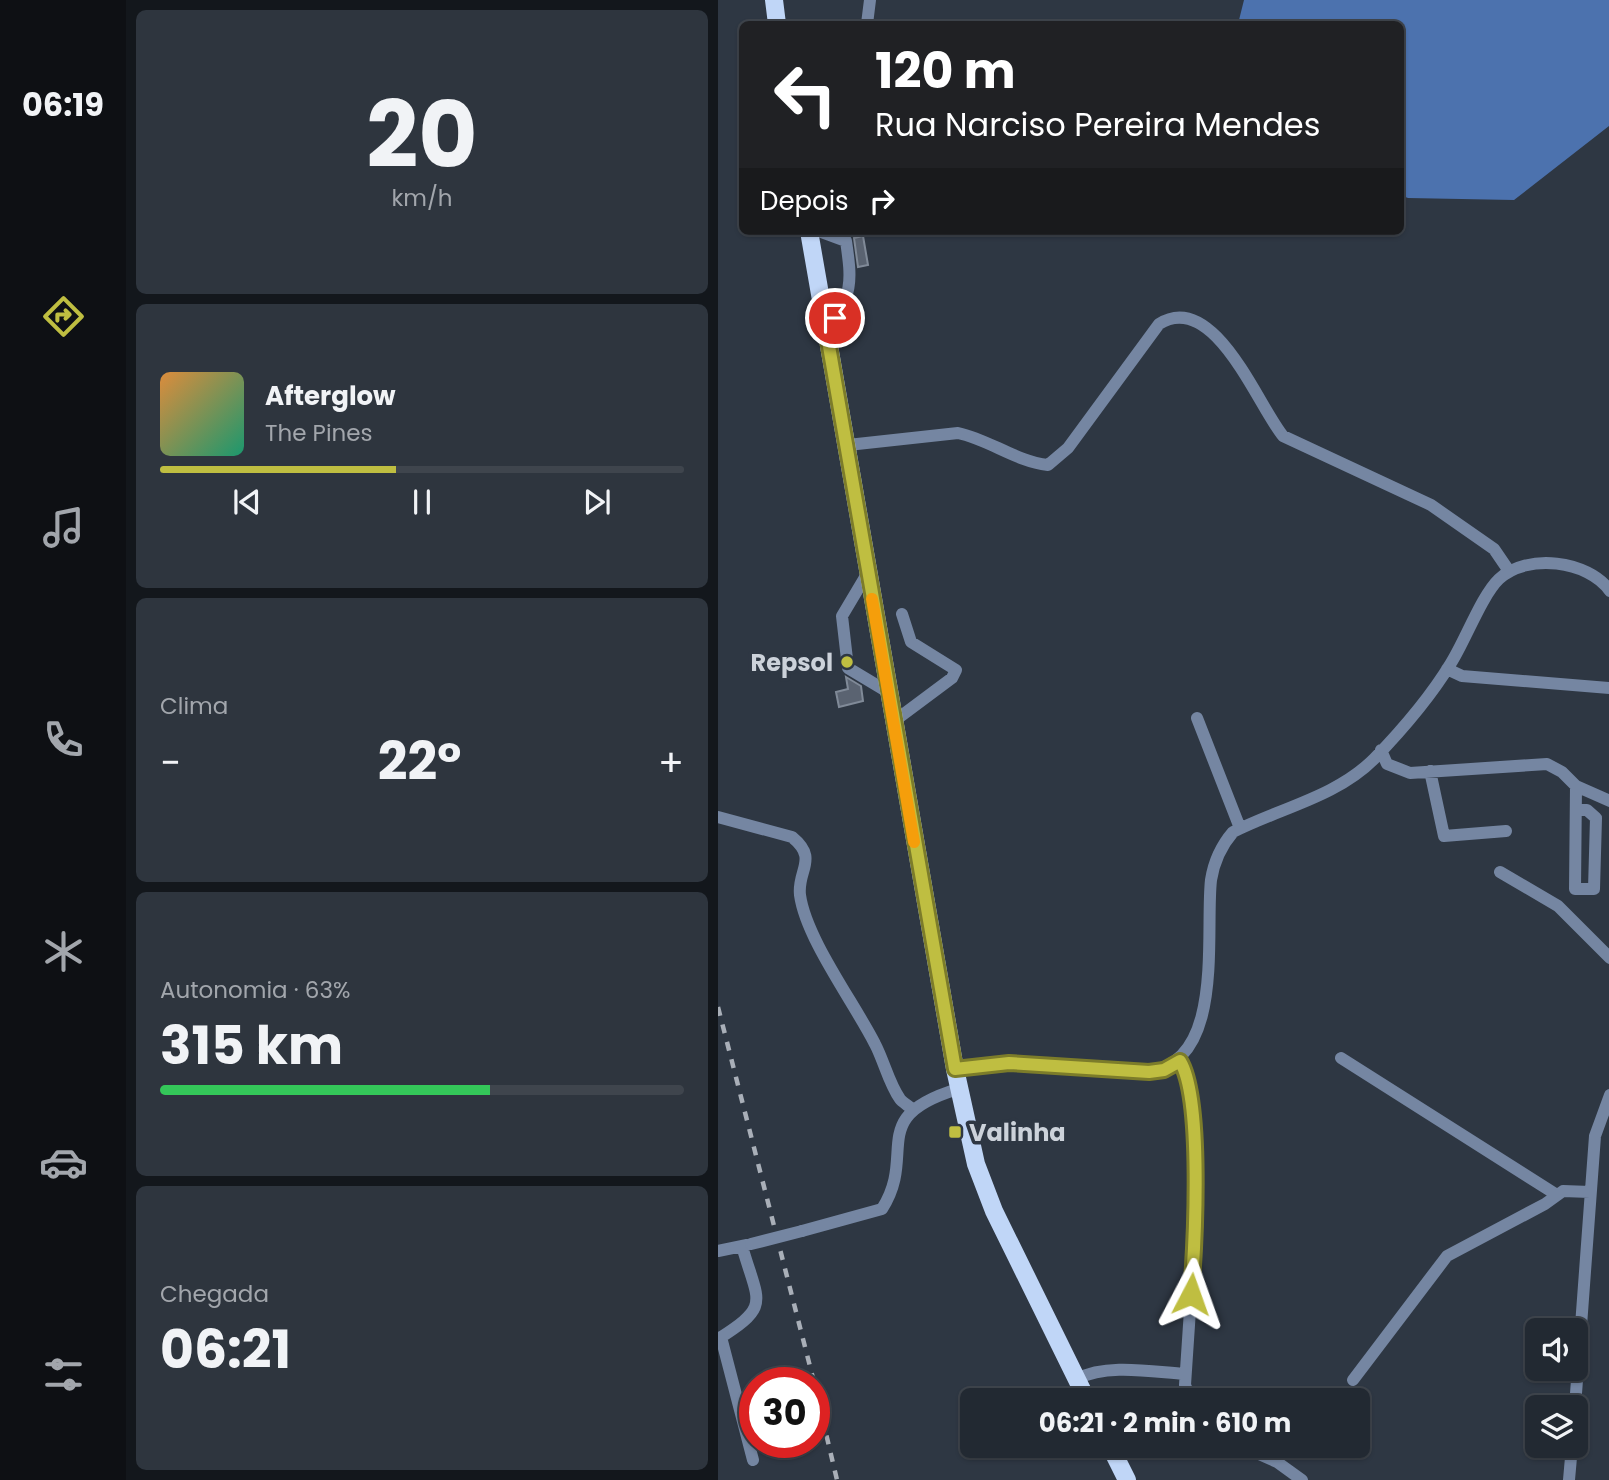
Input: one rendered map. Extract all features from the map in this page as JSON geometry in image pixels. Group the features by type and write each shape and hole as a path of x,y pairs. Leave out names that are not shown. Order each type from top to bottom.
{"main road":[{"path":"774,0 778,21"},
{"path":"810,235 958,1088 976,1164 994,1211 1081,1388"},
{"path":"1116,1458 1127,1480"}],"street":[{"path":"867,21 870,0"},
{"path":"826,329 845,306 852,279 846,241 830,235"},
{"path":"848,445 958,433 974,436 1016,458 1048,465 1068,448 1159,324 1171,316 1184,318 1203,326 1228,349 1283,436 1440,510 1494,549 1509,571"},
{"path":"955,1069 1009,1063 1149,1072 1164,1070 1180,1061 1198,1030 1205,994 1211,880 1222,845 1240,828 1336,788 1354,776 1381,750 1447,669 1492,588 1509,571 1528,566 1573,566 1592,574 1609,591"},
{"path":"867,574 842,617 848,668 888,692"},
{"path":"893,722 952,678 956,670 910,642 902,614"},
{"path":"1447,669 1462,676 1609,688"},
{"path":"1198,718 1240,828"},
{"path":"1381,750 1388,764 1398,771 1547,764 1562,772 1576,786 1609,801"},
{"path":"1430,771 1444,836 1506,831"},
{"path":"1576,786 1575,889 1594,889 1596,818 1587,810 1577,810"},
{"path":"718,817 792,837 802,845 806,854 800,886 803,908 828,963 864,1022 900,1099 912,1109"},
{"path":"1500,872 1540,892 1558,906 1609,958"},
{"path":"1341,1058 1557,1195"},
{"path":"1180,1061 1190,1082 1194,1164 1194,1250 1185,1374 1188,1388"},
{"path":"718,1251 882,1209 889,1198 902,1124 912,1109 929,1097 958,1088"},
{"path":"1576,1395 1595,1136 1609,1095"},
{"path":"1353,1380 1447,1256 1563,1191 1590,1192"},
{"path":"746,1245 756,1309 750,1318 720,1338 753,1460"},
{"path":"1077,1379 1085,1375 1109,1372 1185,1374"},
{"path":"1268,1458 1302,1480"},
{"path":"1569,1480 1571,1458"}],"shaded area":[{"path":"1244,0 1609,0 1609,126 1514,200 1408,198 1404,196 1404,21 1239,21"}],"building":[{"path":"863,236 868,265 858,267 854,238"},
{"path":"846,677 861,686 863,701 839,707 836,692 848,689"}],"railway":[{"path":"718,1007 810,1367"},
{"path":"830,1450 837,1480"}],"slow traffic":[{"path":"872,599 914,842"}],"place":[{"name":"Repsol","path":"847,662"},
{"name":"Valinha","path":"955,1132"}],"route":[{"path":"835,318 826,329 955,1069 1009,1063 1149,1072 1164,1070 1180,1061 1190,1082 1193,1108 1194,1250 1191,1294"}]}
